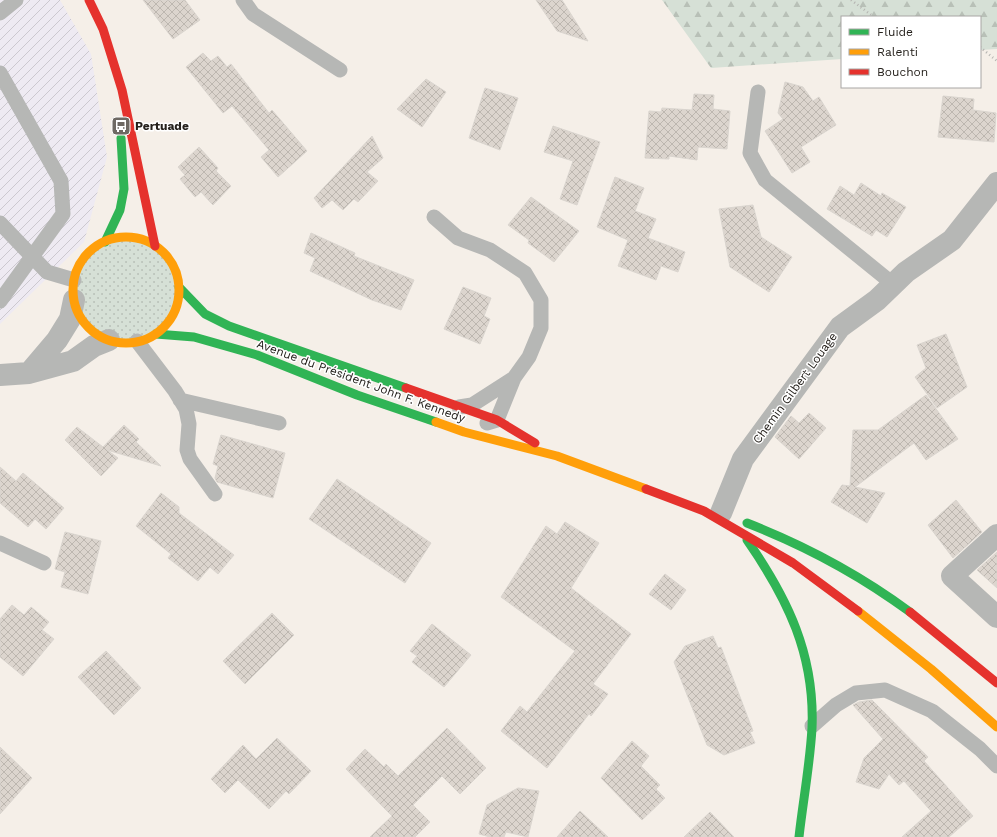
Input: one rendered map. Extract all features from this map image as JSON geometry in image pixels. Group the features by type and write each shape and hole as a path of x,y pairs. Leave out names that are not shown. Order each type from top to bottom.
{"main road":[{"path":"89,0 110,46 135,144 145,209 155,246"},
{"path":"105,242 120,210 124,189 118,76"},
{"path":"131,237 144,240 155,246 165,254 172,264 179,287 178,300 174,313 166,325 156,334 137,342 121,343 97,334 87,325 79,313 74,290 78,268 85,257 94,248 105,242 118,238 131,237"},
{"name":"Avenue du Président John F. Kennedy","path":"179,287 205,314 229,326 497,420 557,456"},
{"name":"Avenue du Président John F. Kennedy","path":"156,334 194,337 257,355 357,395 464,432 557,456 788,539 839,565 912,613 950,641 997,682"},
{"name":"Avenue du Président John F. Kennedy","path":"712,512 793,563 849,604 931,669 997,727"},
{"path":"741,531 773,576 790,607 801,637 810,672 812,726 799,837"}],"street":[{"name":"Chemin Gilbert Louage","path":"712,512 743,459 840,327 877,300 906,272 952,240 997,183"},
{"path":"29,373 57,340 70,319 74,290"},
{"path":"0,375 29,373 73,361 94,346 110,340"},
{"path":"997,535 952,576 997,617"}],"lane":[{"path":"0,13 16,0"},
{"path":"243,0 253,14 340,70"},
{"path":"0,73 61,181 63,214 0,301"},
{"path":"758,92 750,153 765,180 893,284"},
{"path":"434,217 458,238 490,250 525,273 541,300 541,328 528,357 514,378 497,420 464,432"},
{"path":"0,223 47,272 74,290"},
{"path":"137,342 186,409 189,424 186,450 190,459 215,494"},
{"path":"459,407 472,405 514,378"},
{"path":"180,400 279,423"},
{"path":"0,544 44,563"},
{"path":"812,726 836,705 856,693 885,690 932,710 980,749 997,766"}],"path":[{"path":"851,0 873,16"},
{"path":"981,48 997,60"}],"shaded area":[{"path":"0,0 60,0 91,54 107,157 84,242 0,324"}],"green space":[{"path":"662,0 997,0 997,49 981,50 981,16 841,16 841,59 711,68"},
{"path":"126,237 146,241 163,253 175,270 179,290 175,310 163,327 146,339 126,343 106,339 89,327 77,310 73,290 77,270 89,253 106,241"}],"building":[{"path":"143,0 185,0 200,20 173,39"},
{"path":"536,0 562,0 588,41 557,31"},
{"path":"203,53 211,61 218,56 227,67 231,64 269,113 272,110 307,151 278,177 261,157 269,150 232,106 223,113 186,67"},
{"path":"426,79 446,92 422,127 397,109"},
{"path":"785,82 803,87 813,101 819,97 836,125 801,147 810,162 792,173 765,131 783,119 778,113"},
{"path":"485,88 518,98 500,150 469,138"},
{"path":"694,94 714,95 713,109 730,111 727,149 698,147 697,160 669,156 669,159 645,158 649,111 661,112 662,108 692,110"},
{"path":"943,96 974,99 973,110 996,113 994,142 938,137"},
{"path":"553,126 600,142 577,205 560,199 573,161 544,152"},
{"path":"372,136 383,158 367,172 378,181 358,202 354,199 343,210 332,200 322,208 314,198"},
{"path":"199,147 218,168 216,171 231,186 213,205 201,192 195,197 180,179 185,175 178,167"},
{"path":"615,177 644,188 635,211 656,219 648,238 685,252 678,272 661,266 656,280 618,266 628,240 597,227"},
{"path":"861,183 881,196 882,193 906,207 887,237 876,230 872,236 827,209 840,186 854,195"},
{"path":"531,197 579,231 554,262 528,243 529,240 508,225"},
{"path":"753,205 761,237 792,257 769,292 730,267 719,209"},
{"path":"311,233 355,253 354,256 414,280 401,310 372,300 310,271 315,258 304,253"},
{"path":"463,287 491,298 484,316 490,319 480,344 444,329"},
{"path":"946,334 967,387 937,408 915,377 926,368 917,345"},
{"path":"926,395 958,439 926,460 914,443 855,487 885,493 867,523 831,502 842,485 850,486 853,430 878,430"},
{"path":"809,413 826,428 799,459 775,437 791,416 799,423"},
{"path":"124,425 139,439 136,442 161,466 107,450 118,458 101,476 65,440 77,427 103,447"},
{"path":"221,435 285,453 273,498 217,482 215,478 218,466 213,464"},
{"path":"0,467 16,481 23,473 64,508 46,529 35,519 28,527 0,503"},
{"path":"337,479 431,543 405,583 309,519"},
{"path":"161,493 179,507 179,513 234,555 218,574 210,567 198,581 168,558 171,554 136,526"},
{"path":"956,500 982,532 953,558 928,525"},
{"path":"565,522 599,543 571,588 631,634 593,684 608,694 591,716 589,714 547,768 501,731 520,706 527,712 575,651 501,597 546,526 557,534"},
{"path":"65,532 101,541 88,594 61,587 65,572 55,569"},
{"path":"997,552 997,588 977,570"},
{"path":"665,574 686,590 671,610 649,594"},
{"path":"12,605 24,615 31,607 49,622 42,630 54,639 23,676 0,657 0,619"},
{"path":"272,613 294,635 245,684 223,661"},
{"path":"432,624 471,655 444,687 412,662 417,656 410,651"},
{"path":"713,636 718,648 721,647 753,731 750,732 755,743 724,755 707,745 674,662 685,646"},
{"path":"106,651 141,688 114,715 78,677"},
{"path":"872,700 928,757 924,761 973,816 949,837 902,837 931,811 904,781 899,785 889,774 879,789 856,782 864,758 883,739 853,705 859,702"},
{"path":"447,728 486,768 460,794 442,776 413,805 430,822 415,837 370,837 392,816 346,769 365,749 384,767 386,764 398,776"},
{"path":"277,738 311,771 289,794 286,791 269,809 238,780 225,793 211,779 243,745 256,759"},
{"path":"632,741 649,756 641,766 660,785 656,789 665,798 642,820 601,778"},
{"path":"0,747 32,778 0,814"},
{"path":"518,788 539,791 528,837 506,832 504,837 490,837 479,834 487,805"},
{"path":"580,811 608,837 557,837"},
{"path":"710,812 734,837 684,837"}],"traffic: fast":[{"path":"105,242 120,210 124,189 121,138"},
{"path":"179,287 205,314 229,326 406,388"},
{"path":"156,334 194,337 257,355 357,395 436,422"},
{"path":"747,523 790,541 832,562 891,598 910,612"},
{"path":"747,540 762,562 786,606 804,652 809,676 812,701 812,728 799,837"}],"traffic: slow":[{"path":"126,237 146,241 163,253 175,270 179,290 175,310 163,327 146,339 126,343 106,339 89,327 77,310 73,290 77,270 89,253 106,241 126,237"},
{"path":"436,422 464,432 557,456 646,489"},
{"path":"858,611 931,669 997,727"}],"traffic: jam":[{"path":"89,0 103,29 122,90 155,246"},
{"path":"406,388 497,420 535,443"},
{"path":"646,489 704,511 793,563 858,611"},
{"path":"910,612 997,683"}],"place":[{"name":"Pertuade","path":"121,126"}]}
